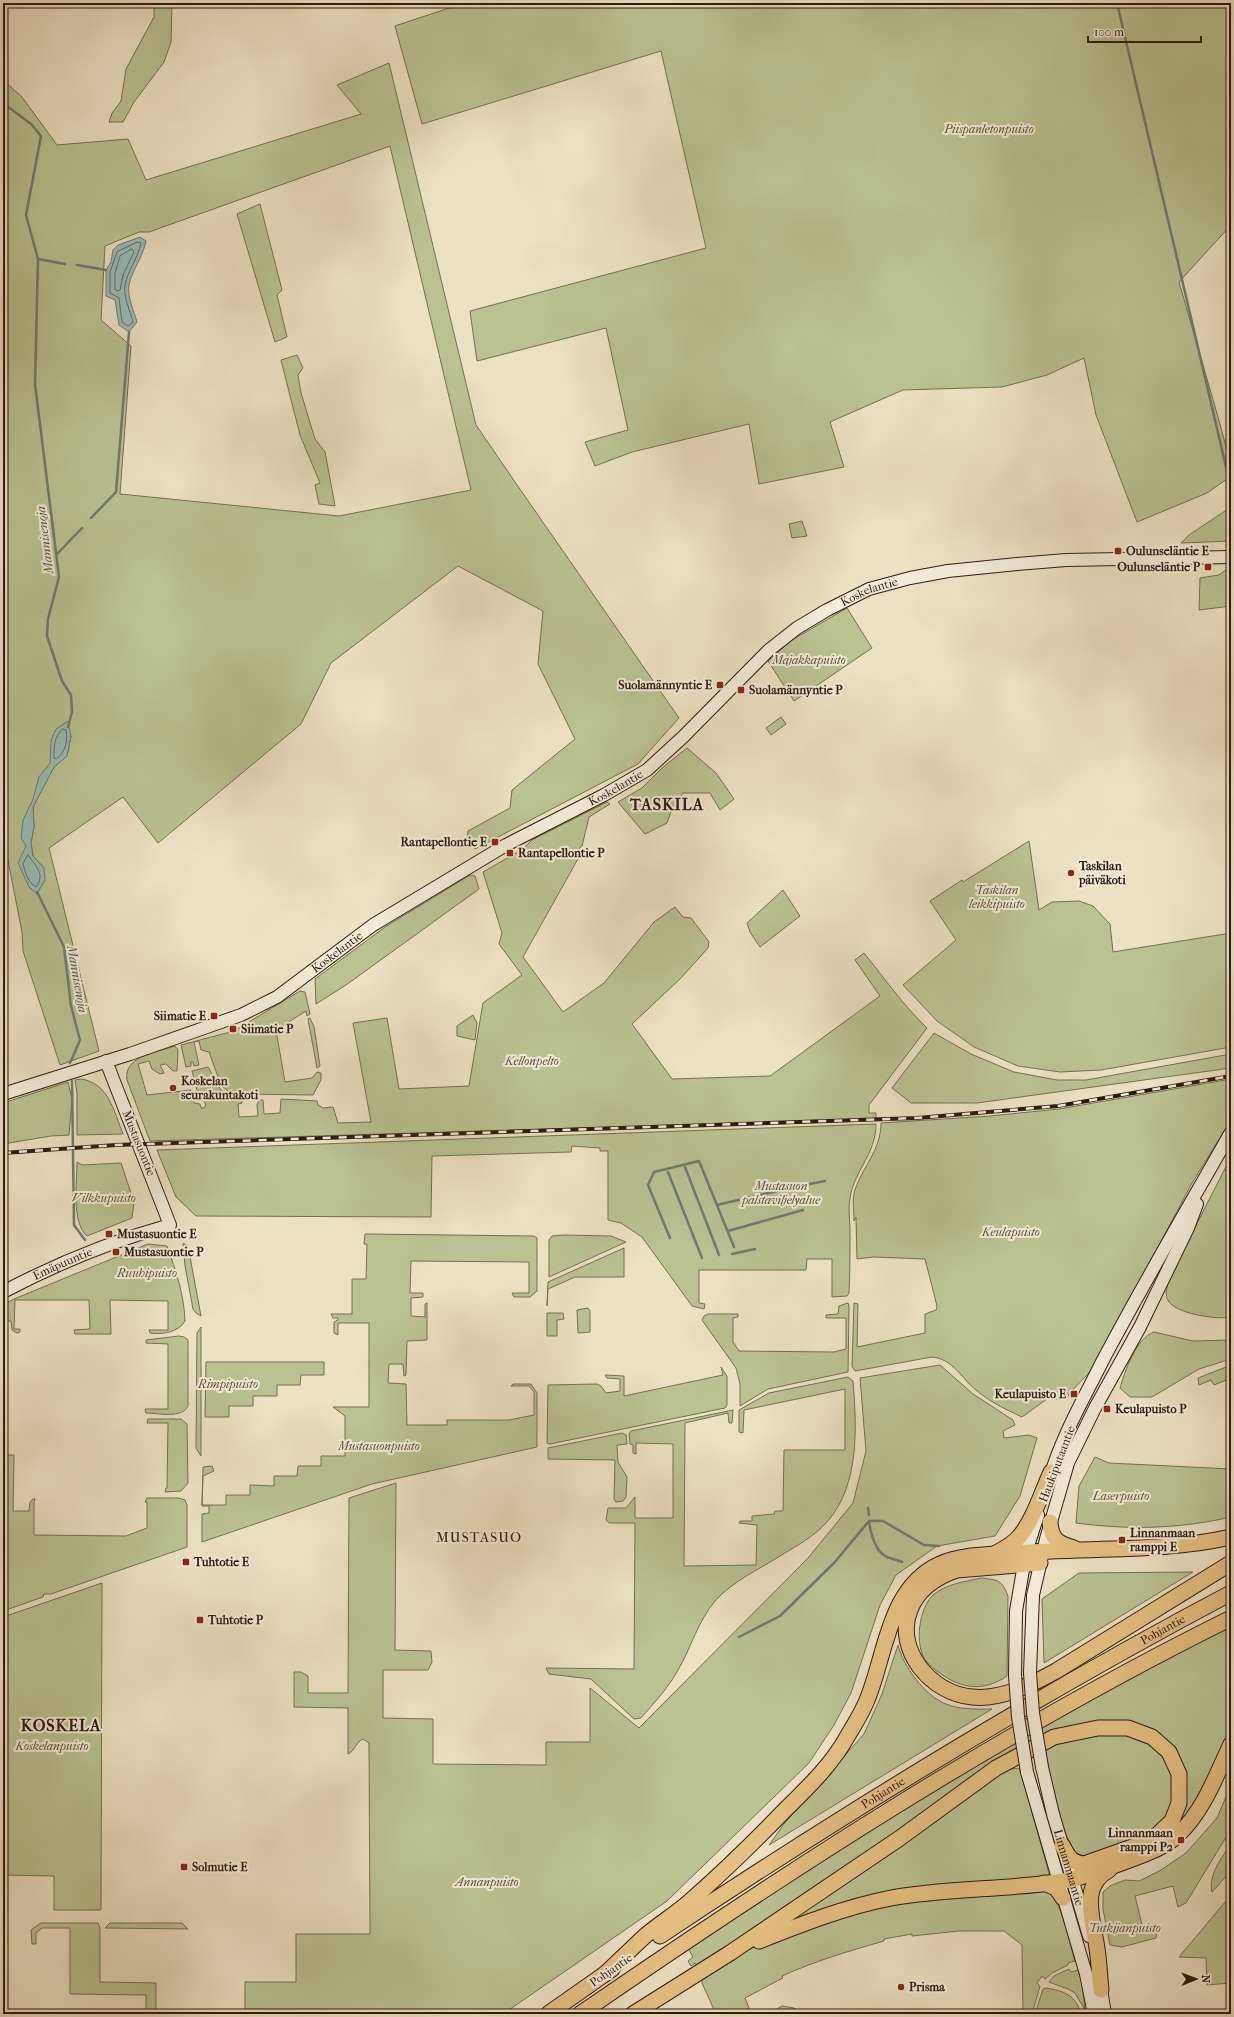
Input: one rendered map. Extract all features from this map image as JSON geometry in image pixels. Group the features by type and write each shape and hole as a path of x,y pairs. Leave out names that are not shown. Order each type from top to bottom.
{"highway":[{"path":"994,1554 1008,1547 1020,1537 1033,1513 1051,1472"},
{"path":"1050,1522 1050,1530 1057,1541 1078,1550"},
{"path":"1231,1537 1175,1546 1078,1550 957,1570 944,1574 929,1583 916,1597 909,1611 907,1624 910,1650 917,1663 930,1680 954,1693 971,1697 1000,1694 1031,1684 1056,1671 1231,1563"},
{"path":"605,1974 646,1935 686,1905 737,1859 814,1781 846,1740 867,1700 894,1618 910,1587 924,1574 939,1564 959,1558 994,1554 1025,1558"},
{"name":"Pohjantie","path":"548,2014 749,1877 893,1786 1038,1698 1231,1593"},
{"name":"Pohjantie","path":"580,2014 759,1893 952,1771 1117,1677 1231,1618"},
{"path":"633,2014 642,2010 730,1953 900,1838 996,1768 1054,1738 1098,1728 1128,1728 1152,1737 1169,1752 1179,1774 1179,1802 1168,1826 1146,1842 1123,1852 1084,1864 1074,1863 1062,1845"},
{"path":"1101,1990 1096,1937 1090,1914 1090,1896 1096,1879 1104,1872 1120,1864 1156,1849 1177,1836 1185,1828 1209,1793 1231,1744"},
{"path":"730,1953 812,1920 853,1906 893,1898 1058,1881 1120,1864"},
{"path":"1058,1881 1056,1888 1063,1898"}],"main road":[{"name":"Koskelantie","path":"3,1094 241,1015 277,997 373,925 506,845 632,780 647,770 683,738 769,650 808,621 869,589 940,572 1016,564 1066,560 1231,557"},
{"name":"Mustasuontie","path":"106,1061 170,1225"},
{"name":"Haukiputaantie","path":"1015,1675 1016,1611 1025,1558 1059,1449 1083,1398 1128,1312 1231,1132"},
{"name":"Haukiputaantie","path":"1030,1673 1033,1595 1050,1522 1068,1462 1153,1299 1188,1228 1212,1165"},
{"name":"Emäpuuntie","path":"3,1292 28,1279 92,1251 170,1225"},
{"name":"Linnanmaantie","path":"1030,1673 1032,1713 1042,1767 1062,1845 1058,1881"},
{"name":"Linnanmaantie","path":"1015,1675 1018,1717 1027,1772 1058,1881 1094,1953 1105,2014"},
{"name":"Linnanmaantie","path":"1063,1898 1086,1974 1094,2014"}],"green space":[{"path":"154,3 172,3 171,42 164,62 134,102 123,122 109,122 112,113 121,101 126,69 154,17"},
{"name":"Piispanletonpuisto","path":"464,3 1231,3 1231,225 1179,282 1231,465 1231,476 1207,493 1137,522 1096,415 1084,358 1047,375 1002,387 903,390 830,422 844,467 759,484 749,424 632,452 595,466 585,442 628,430 606,328 477,361 470,311 706,248 661,51 422,124 395,26"},
{"path":"389,63 476,425 679,718 638,764 475,849 467,840 468,831 510,808 512,790 575,739 538,664 543,611 458,566 331,663 301,724 158,843 123,797 49,848 99,1051 60,1065 23,951 22,932 5,845 8,720 3,706 3,80 22,97 57,145 128,139 146,180 361,114 337,85","holes":["390,146 471,490 339,516 120,494 131,346 101,320 105,246 139,232 149,232","71,736 67,756 54,767 33,807 34,827 31,843 33,856 44,868 37,894 24,824 42,782"]},
{"path":"260,204 282,290 277,295 287,337 275,342 237,214"},
{"path":"297,355 303,368 298,375 301,393 315,439 325,452 335,506 319,504 315,485 320,483 300,435 281,360"},
{"path":"1231,507 1231,541 1181,543 1189,535"},
{"path":"802,521 807,536 792,538 789,524"},
{"path":"1231,566 1231,606 1199,610 1200,578 1219,575"},
{"name":"Majakkapuisto","path":"847,608 872,648 794,701 768,661 792,640"},
{"path":"781,717 786,724 771,735 766,728"},
{"path":"687,748 716,773 734,799 720,810 710,793 683,793 673,806 667,823 645,834 618,802 642,788 662,768"},
{"name":"Kellonpelto","path":"607,802 610,804 589,817 582,846 575,852 579,857 523,957 563,1012 604,983 654,922 675,907 683,917 691,918 709,942 708,948 681,978 632,1024 672,1079 770,1076 880,996 855,960 864,953 902,1001 927,1028 869,1105 869,1113 876,1113 876,1119 150,1141 127,1080 127,1072 130,1065 143,1056 175,1046 178,1050 177,1071 173,1071 166,1064 160,1065 164,1073 160,1074 152,1069 149,1061 138,1064 147,1095 191,1090 194,1103 200,1104 201,1108 204,1108 206,1105 204,1101 209,1099 208,1092 198,1094 192,1071 208,1067 222,1092 242,1099 242,1103 238,1104 239,1117 258,1116 257,1105 259,1100 263,1100 264,1114 280,1113 281,1099 317,1101 318,1105 323,1108 333,1107 338,1123 371,1122 353,1023 387,1018 399,1089 469,1086 483,1003 522,975 499,944 502,933 483,872 523,849 532,840"},
{"name":"Taskilan leikkipuisto","path":"1029,841 1039,910 1052,902 1079,901 1093,906 1110,924 1113,952 1231,933 1231,1047 1101,1070 1060,1072 1018,1066 974,1047 937,1021 903,985 956,940 930,901 962,880 963,882"},
{"path":"470,875 475,876 479,889 346,985 316,1004 315,979 385,927"},
{"path":"783,890 800,916 760,947 750,932 747,923"},
{"path":"300,991 305,992 310,1014 307,1016 306,1011 276,1030 285,1082 312,1078 317,1072 321,1073 321,1080 313,1095 244,1094 229,1092 221,1085 209,1052 201,1050 199,1041 194,1042 199,1065 194,1066 193,1062 191,1062 191,1066 186,1067 181,1045 234,1031"},
{"path":"473,1015 477,1023 475,1040 457,1036 457,1026"},
{"path":"310,1018 314,1027 320,1066 317,1068 308,1019"},
{"path":"934,1033 971,1054 1014,1072 1057,1080 1086,1080 1231,1054 1231,1068 977,1103 911,1103 892,1088"},
{"path":"81,1079 98,1086 104,1092 113,1108 123,1134 77,1135 77,1093 75,1080"},
{"name":"Keulapuisto","path":"1231,1079 1231,1120 1192,1183 1096,1364 1066,1399 1047,1399 1022,1417 998,1405 981,1394 946,1361 932,1357 855,1371 852,1366 854,1303 858,1304 857,1347 925,1333 925,1314 936,1310 937,1306 925,1259 873,1257 857,1259 856,1217 854,1221 853,1201 854,1194 858,1181 875,1150 881,1123 990,1116 1059,1109"},
{"path":"68,1082 72,1099 69,1135 51,1136 3,1144 3,1103"},
{"name":"Mustasuon palstaviljelyalue","path":"876,1124 875,1135 869,1153 852,1188 850,1198 850,1277 849,1293 847,1296 832,1297 832,1259 807,1259 806,1270 699,1270 699,1303 705,1304 704,1309 692,1306 642,1237 621,1223 608,1220 608,1151 600,1151 600,1148 572,1146 571,1152 432,1156 431,1217 196,1216 176,1197 157,1150"},
{"path":"1231,1157 1231,1317 1208,1317 1189,1313 1174,1306 1167,1299 1166,1293 1169,1278"},
{"name":"Vilkkupuisto","path":"77,1162 82,1165 121,1163 134,1202 132,1218 87,1236 82,1230 77,1212"},
{"name":"Mustasuonpuisto","path":"365,1234 534,1236 537,1238 537,1291 530,1297 514,1297 512,1293 529,1293 529,1262 411,1261 410,1293 423,1293 423,1297 411,1298 411,1316 425,1317 425,1304 427,1303 427,1340 407,1341 406,1375 404,1376 403,1364 389,1364 388,1383 406,1384 407,1425 447,1425 447,1420 509,1420 534,1415 534,1392 529,1386 511,1386 513,1384 531,1384 537,1393 537,1447 372,1484 202,1542 202,1514 209,1513 209,1506 202,1505 226,1505 226,1495 250,1495 250,1485 274,1486 274,1476 297,1476 298,1466 321,1466 321,1456 345,1456 345,1416 333,1407 369,1407 369,1323 338,1323 338,1335 334,1333 334,1322 338,1320 338,1318 333,1318 331,1314 352,1314 352,1279 366,1279 367,1244 364,1244"},
{"path":"552,1236 611,1236 626,1242 549,1277 549,1240"},
{"path":"183,1243 188,1246 201,1316 193,1309 185,1266"},
{"name":"Ruuhipuisto","path":"148,1244 167,1246 183,1301 185,1321 179,1328 165,1333 150,1333 149,1330 168,1330 168,1301 110,1300 111,1334 75,1334 74,1330 90,1329 89,1300 15,1300 14,1329 20,1329 20,1332 17,1333 12,1330 11,1321 3,1321 3,1305 14,1299"},
{"path":"624,1248 624,1277 575,1277 548,1289 547,1306 548,1282"},
{"path":"848,1303 848,1372 768,1389 740,1406 740,1384 736,1368 702,1320 704,1316 708,1314 738,1314 738,1317 733,1318 733,1342 739,1351 834,1352 846,1349 846,1318 826,1318 826,1315 838,1314 839,1306"},
{"path":"588,1308 590,1311 590,1332 578,1333 577,1310"},
{"path":"547,1313 563,1313 564,1319 557,1320 557,1336 547,1336"},
{"path":"201,1327 201,1456 196,1448 197,1333"},
{"path":"1154,1332 1193,1341 1231,1340 1231,1359 1199,1369 1152,1397 1130,1397 1120,1388 1125,1373 1137,1348 1148,1335"},
{"path":"179,1336 188,1340 188,1406 181,1413 175,1414 146,1413 145,1409 168,1409 168,1344 146,1343 146,1340"},
{"name":"Rimpipuisto","path":"206,1362 324,1362 324,1375 301,1375 300,1385 277,1385 277,1396 253,1396 253,1406 229,1406 229,1417 205,1417"},
{"name":"Annanpuisto","path":"940,1365 973,1394 1013,1420 1015,1425 1003,1431 1004,1438 1029,1435 1037,1438 1020,1496 995,1536 937,1546 896,1575 880,1605 851,1693 834,1725 809,1763 667,1901 503,2014 245,2014 245,1982 296,1982 296,1934 370,1934 369,1743 363,1739 348,1754 348,1708 294,1707 294,1672 301,1672 308,1676 308,1693 348,1693 349,1498 396,1483 395,1650 431,1651 432,1662 428,1670 383,1670 383,1718 433,1719 433,1764 546,1765 546,1742 590,1742 590,1688 639,1728 808,1558 853,1503 866,1451 860,1378"},
{"path":"1231,1365 1231,1378 1214,1385 1211,1380 1199,1385 1198,1378"},
{"path":"721,1367 727,1376 727,1405 725,1408 550,1444 547,1443 548,1385 597,1384 601,1386 606,1393 620,1391 620,1379 607,1378 605,1375 624,1376 624,1396 723,1375"},
{"path":"848,1377 853,1381 855,1440 849,1480 843,1498 833,1514 811,1537 746,1576 715,1601 699,1626 683,1662 670,1683 641,1718 634,1719 591,1679 549,1674 546,1668 634,1669 635,1523 609,1523 606,1520 608,1508 626,1508 635,1497 635,1518 673,1518 673,1444 636,1443 636,1454 633,1453 633,1445 630,1444 629,1434 631,1431 733,1410 732,1423 729,1423 728,1413 685,1423 684,1566 756,1565 757,1525 739,1523 740,1521 752,1521 752,1516 774,1514 775,1511 783,1511 784,1450 845,1450 845,1389 744,1410 743,1433 739,1432 739,1410 769,1393"},
{"path":"148,1419 181,1419 187,1424 188,1483 181,1491 165,1492 167,1488 168,1423 147,1423"},
{"path":"622,1433 626,1435 627,1444 617,1445 618,1462 627,1477 626,1497 623,1501 616,1502 614,1499 615,1460 548,1459 548,1448"},
{"path":"3,1455 14,1455 13,1511 29,1511 30,1502 35,1499 34,1535 126,1536 147,1528 147,1502 145,1502 147,1498 178,1498 185,1500 187,1505 187,1547 51,1594 44,1594 43,1597 3,1611"},
{"name":"Laserpuisto","path":"1095,1457 1109,1463 1231,1469 1231,1517 1192,1524 1154,1527 1115,1527 1076,1523 1079,1486"},
{"path":"212,1466 214,1471 203,1476 202,1502 203,1467"},
{"path":"1193,1572 1044,1663 1042,1599 1079,1573"},
{"path":"982,1578 992,1579 999,1582 1004,1587 1008,1596 1007,1676 990,1685 964,1685 948,1678 927,1663 920,1646 919,1637 921,1617 928,1601 938,1591 963,1582"},
{"name":"Koskelanpuisto","path":"102,1583 101,1910 54,1910 54,1876 3,1875 3,1617"},
{"path":"1231,1627 1231,1737 1193,1812 1153,1842 1184,1787 1150,1732 1073,1729 899,1836 698,1967 695,1963 691,1966 688,1961 693,1957 688,1948 887,1819 1022,1738 1091,1699 1160,1662"},
{"path":"898,1645 910,1671 923,1687 938,1700 951,1706 969,1709 992,1709 769,1845 784,1824 864,1734 882,1694"},
{"path":"1098,1732 1127,1733 1142,1737 1165,1753 1176,1790 1169,1817 1151,1834 1089,1860 1076,1855 1064,1830 1049,1774 1044,1746"},
{"path":"1010,1763 1012,1769 1019,1768 1050,1877 925,1890 772,1930"},
{"name":"Tutkijanpuisto","path":"1231,1785 1231,1829 1186,1903 1178,1907 1173,1886 1135,1896 1143,1929 1158,1925 1156,1938 1122,1947 1110,1945 1103,1909 1103,1892 1110,1886 1125,1880 1139,1881 1161,1870 1186,1853 1217,1818"},
{"path":"1231,1844 1231,1871 1212,1892 1211,1886 1214,1873 1220,1860"},
{"path":"1043,1887 1050,1893 1060,1910 1075,1961 1068,1963 1068,1965 1052,1973 1045,1979 1042,1976 1037,1983 1040,1986 1032,2014 1023,2014 1022,1945 1004,1931 959,1931 912,1936 912,1934 884,1939 884,1941 820,1961 782,1976 783,1978 745,1998 749,2008 745,2014 716,2014 702,1983 702,1980 733,1957 775,1937 894,1902"},
{"path":"1231,1895 1231,1983 1207,1985 1206,1958 1179,1957"},
{"path":"41,1923 98,1923 100,1928 100,1982 156,1983 156,2014 146,2014 146,1995 70,1994 70,1928 42,1928 36,1933 36,1944 32,1944 31,1930"},
{"path":"110,1923 182,1923 188,1929 105,1928"},
{"path":"1069,1969 1071,1972 1078,1970 1082,1983 1085,2010 1075,1993 1049,1982 1054,1976"},
{"path":"1046,1988 1068,1995 1076,2002 1081,2014 1035,2014 1043,1989"},
{"path":"782,2006 794,2008 802,2013 769,2014"}],"water":[{"path":"140,237 146,241 145,247 132,274 129,285 130,299 137,322 129,332 119,325 115,300 106,296 106,270 111,262 113,250 118,245"},
{"path":"68,721 71,736 67,756 54,767 33,807 34,827 31,843 33,856 44,868 45,880 37,894 29,887 18,863 26,846 21,838 23,820 33,799 39,777 50,763 51,740 56,729"}],"waterway":[{"path":"1117,3 1227,471"},
{"name":"Mannisenoja","path":"3,103 31,124 41,136 26,215 38,259 35,384 59,577 48,619 47,636 62,681 71,695 72,712 68,727"},
{"path":"38,259 65,264"},
{"path":"77,265 106,270"},
{"path":"91,518 116,492 129,332"},
{"path":"57,554 82,528"},
{"name":"Mannisenoja","path":"37,892 64,947 71,1006 80,1040 70,1063"},
{"path":"72,1081 74,1225 85,1240"},
{"path":"670,1238 648,1185 654,1172 699,1161 734,1247"},
{"path":"685,1167 719,1255"},
{"path":"668,1172 702,1258"},
{"path":"800,1186 825,1181"},
{"path":"717,1205 794,1187"},
{"path":"728,1231 803,1210"},
{"path":"732,1254 755,1249"},
{"path":"868,1508 869,1515"},
{"path":"739,1637 780,1616 834,1563 869,1521 883,1521 924,1545 939,1546"},
{"path":"869,1522 872,1537 879,1551 887,1557 902,1562"}],"railway":[{"path":"3,1153 116,1145 917,1118 1058,1106 1231,1076"}],"place":[{"name":"Oulunseläntie E","path":"1118,551"},
{"name":"Oulunseläntie P","path":"1208,567"},
{"name":"Suolamännyntie E","path":"720,685"},
{"name":"Suolamännyntie P","path":"741,690"},
{"name":"Rantapellontie E","path":"495,842"},
{"name":"Rantapellontie P","path":"510,853"},
{"name":"Taskilan päiväkoti","path":"1071,873"},
{"name":"Siimatie E","path":"214,1016"},
{"name":"Siimatie P","path":"233,1029"},
{"name":"Koskelan seurakuntakoti","path":"173,1088"},
{"name":"Mustasuontie E","path":"109,1234"},
{"name":"Mustasuontie P","path":"116,1252"},
{"name":"Keulapuisto E","path":"1074,1394"},
{"name":"Keulapuisto P","path":"1107,1409"},
{"name":"Linnanmaan ramppi E","path":"1122,1540"},
{"name":"Tuhtotie E","path":"186,1562"},
{"name":"Tuhtotie P","path":"200,1620"},
{"name":"Linnanmaan ramppi P2","path":"1181,1840"},
{"name":"Solmutie E","path":"184,1867"},
{"name":"Prisma","path":"901,1987"}],"district":[{"name":"TASKILA","path":"667,804"},
{"name":"MUSTASUO","path":"479,1537"},
{"name":"KOSKELA","path":"61,1725"}]}
